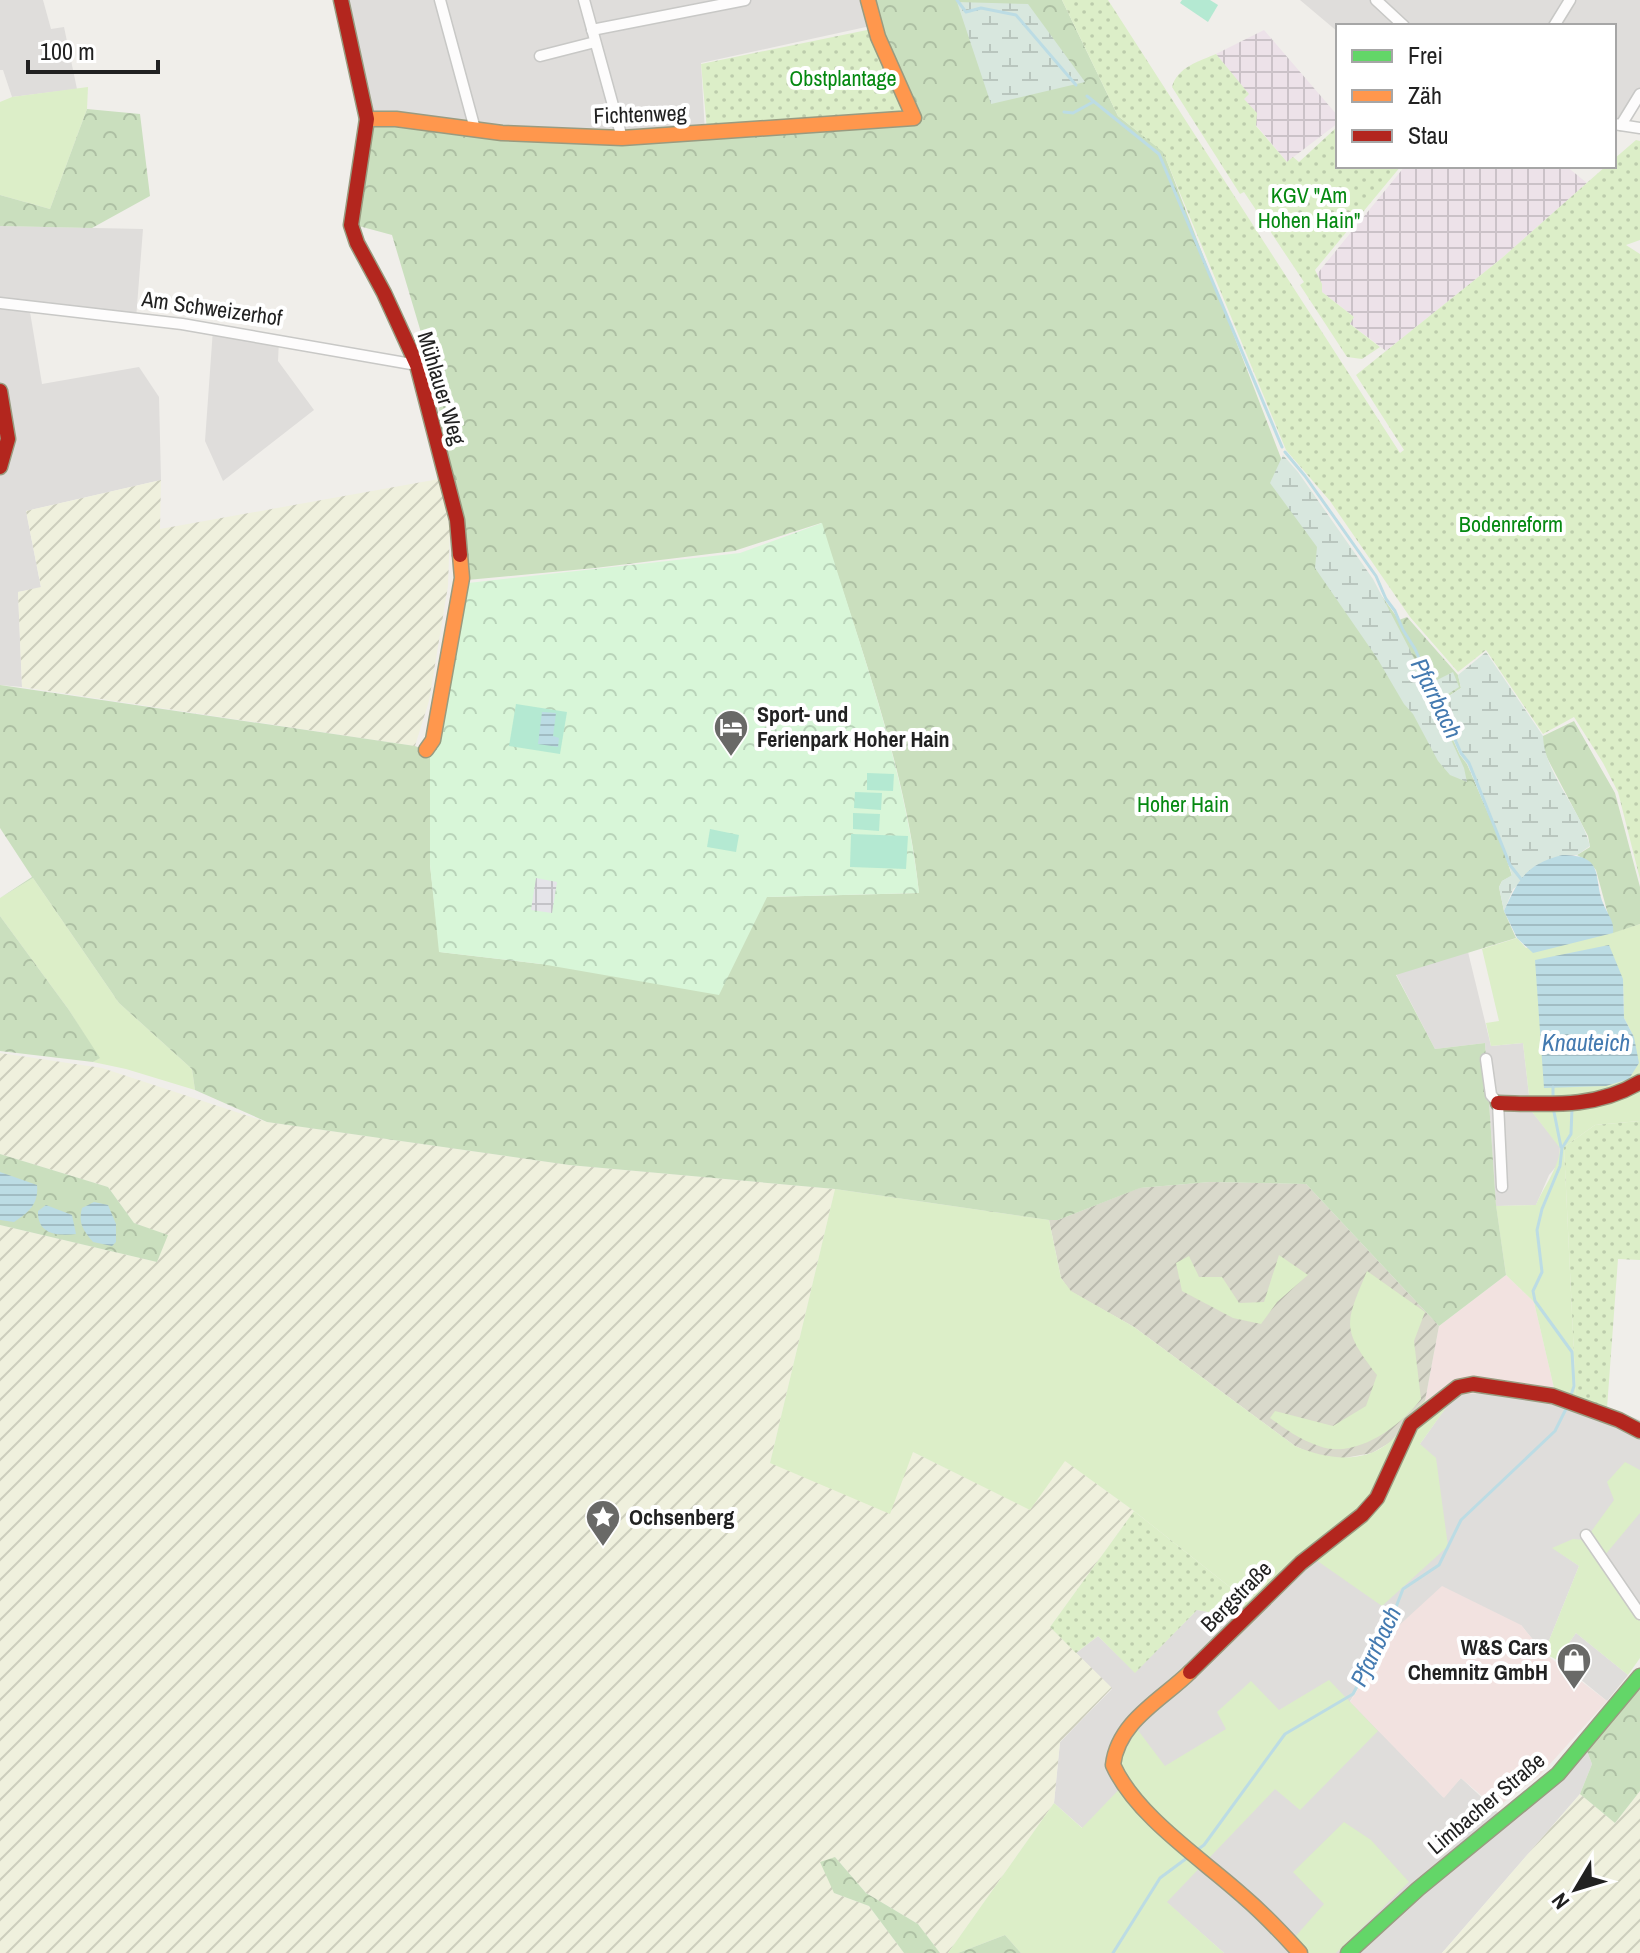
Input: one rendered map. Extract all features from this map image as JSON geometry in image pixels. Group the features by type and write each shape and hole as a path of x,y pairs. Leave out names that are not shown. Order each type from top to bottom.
{"street":[{"name":"Mühlauer Weg","path":"341,0 367,119 351,225 417,365 457,520 462,572 433,740 426,750"},
{"path":"440,0 475,129"},
{"path":"584,0 622,138"},
{"path":"592,30 745,0"},
{"name":"Fichtenweg","path":"367,119 396,119 555,137 622,138 914,118 878,37 868,0"},
{"path":"1376,0 1402,24"},
{"path":"1555,24 1570,0"},
{"path":"540,56 595,42"},
{"path":"1640,94 1617,124 1640,128"},
{"name":"Am Schweizerhof","path":"0,303 182,324 417,365"},
{"path":"0,391 10,437 0,467"},
{"path":"1486,1059 1491,1095 1498,1103 1502,1187"},
{"path":"1498,1103 1580,1103 1622,1093 1640,1082"},
{"name":"Bergstraße","path":"1300,1953 1256,1907 1198,1860 1122,1784 1113,1768 1113,1758 1136,1720 1151,1703 1172,1690 1301,1563 1362,1515 1377,1498 1411,1424 1458,1387 1473,1384 1560,1398 1640,1428"},
{"path":"1586,1535 1640,1614"},
{"name":"Limbacher Straße","path":"1348,1953 1407,1899 1558,1774 1640,1676"}],"shaded area":[{"path":"0,0 43,0 51,29 64,27 77,89 12,97 3,70 0,70"},
{"path":"341,0 870,0 875,25 701,63 705,133 622,138 367,119"},
{"path":"1300,0 1640,0 1640,94 1621,125 1616,124 1616,24 1336,24 1336,30"},
{"path":"1264,30 1336,114 1336,125 1287,162 1256,125 1243,99 1248,94 1216,54"},
{"path":"1403,168 1568,168 1587,183 1502,258 1386,351 1349,323 1354,317 1322,292 1317,274"},
{"path":"0,226 143,229 136,319 29,306 42,384 139,367 159,397 161,480 26,511 41,588 18,592 22,687 0,685 0,467 5,459 0,391"},
{"path":"213,329 279,340 278,361 314,410 223,481 205,441"},
{"path":"536,878 557,882 552,913 531,910"},
{"path":"1468,952 1491,1046 1523,1043 1529,1095 1526,1104 1560,1147 1559,1163 1549,1175 1536,1205 1496,1206 1485,1043 1435,1049 1396,974"},
{"path":"1210,1182 1306,1184 1439,1326 1425,1401 1391,1442 1372,1453 1339,1459 1315,1455 1295,1446 1134,1327 1070,1291 1061,1278 1049,1220 1058,1220 1139,1188"},
{"path":"1506,1275 1534,1302 1554,1388 1455,1395 1425,1401 1439,1326"},
{"path":"1471,1381 1554,1388 1640,1420 1640,1621 1605,1567 1553,1548 1579,1566 1544,1653 1521,1625 1394,1630 1350,1701 1443,1797 1461,1778 1508,1822 1549,1790 1587,1751 1592,1764 1580,1794 1442,1953 1224,1953 1054,1803 1060,1742 1112,1689 1076,1653 1098,1636 1135,1672 1197,1610 1235,1616 1420,1444 1454,1396"},
{"path":"1442,1586 1521,1625 1544,1653 1607,1701 1540,1775 1496,1808 1461,1778 1444,1798 1350,1702 1394,1630"},
{"path":"1576,1633 1628,1675 1607,1701 1557,1660"}],"green space":[{"name":"Hoher Hain","path":"870,0 1062,0 1118,116 1163,151 1284,466 1399,620 1407,617 1458,675 1461,688 1437,704 1503,848 1512,876 1502,881 1499,887 1504,911 1516,938 1396,975 1435,1049 1485,1043 1496,1205 1506,1275 1439,1326 1306,1184 1210,1182 1140,1188 1058,1220 1049,1220 835,1189 569,1165 267,1122 195,1090 192,1069 119,1003 33,878 0,898 32,877 0,828 0,685 415,746 430,752 430,865 440,952 541,964 767,897 919,893 904,799 892,752 821,523 734,551 467,580 449,492 436,383 392,235 355,225 367,119 555,137 913,118"},
{"name":"Bodenreform","path":"1062,0 1108,0 1400,453 1404,450 1356,375 1502,258 1604,168 1616,168 1616,157 1636,140 1640,141 1640,240 1626,245 1640,254 1640,879 1618,792 1574,717 1543,734 1486,650 1458,672 1410,617 1330,501 1286,450 1163,152 1118,116"},
{"path":"1182,0 1210,0 1218,5 1208,22 1180,3"},
{"path":"957,2 1028,4 1085,82 991,104"},
{"name":"Obstplantage","path":"872,29 909,116 707,130 701,64"},
{"name":"KGV \"Am Hohen Hain\"","path":"1216,54 1249,94 1244,99 1257,113 1256,126 1287,162 1293,157 1299,162 1336,128 1336,168 1399,168 1315,270 1322,284 1322,292 1354,317 1350,324 1380,347 1362,359 1347,357 1300,285 1304,282 1244,192 1240,194 1172,87 1179,74 1196,62"},
{"path":"88,87 87,109 50,209 0,195 0,102 12,97"},
{"path":"87,109 140,114 150,196 92,228 0,226 0,195 50,209"},
{"path":"1283,455 1373,579 1410,650 1464,768 1467,782 1450,775 1438,761 1413,714 1315,568 1317,547 1270,483"},
{"path":"439,479 450,529 448,586 429,701 415,746 22,687 18,592 41,587 26,511 161,480 160,529"},
{"path":"822,523 892,752 919,893 767,897 719,995 541,964 439,952 430,865 430,752 468,583 740,553"},
{"path":"1486,652 1543,736 1550,764 1590,846 1577,855 1562,855 1513,889 1504,911 1499,887 1512,875 1467,764 1437,704 1461,688 1458,675"},
{"path":"1453,672 1459,687 1440,699 1433,682"},
{"path":"516,704 567,712 560,754 509,746"},
{"path":"1574,721 1615,793 1640,887 1640,924 1613,933 1596,870 1577,855 1590,847 1588,836 1543,750 1543,736"},
{"path":"867,773 894,774 893,791 867,790"},
{"path":"855,792 882,793 881,810 854,808"},
{"path":"853,813 880,814 879,831 853,829"},
{"path":"710,829 739,835 736,852 707,847"},
{"path":"851,834 908,836 906,869 850,867"},
{"path":"33,878 119,1003 192,1069 195,1090 93,1062 99,1058 69,1010 0,916 0,898"},
{"path":"0,916 100,1058 93,1062 0,1051"},
{"path":"1640,924 1640,1121 1595,1125 1564,1147 1576,1397 1554,1388 1534,1302 1506,1275 1496,1206 1536,1205 1554,1170 1560,1148 1526,1104 1529,1095 1523,1043 1491,1046 1486,1023 1499,1021 1482,949 1517,938 1526,948","holes":["1535,960 1623,979 1624,1018 1634,1037"]},
{"path":"0,1053 102,1068 267,1122 569,1165 835,1189 770,1463 913,1452 1030,1509 1064,1460 1134,1511 1050,1627 1112,1688 1060,1742 1054,1803 948,1953 940,1953 918,1924 866,1893 835,1857 834,1893 869,1906 904,1953 0,1953 0,1225 157,1262 167,1235 134,1223 108,1187 0,1154"},
{"path":"1640,1121 1640,1260 1618,1259 1607,1408 1576,1397 1564,1147 1595,1125"},
{"path":"0,1154 108,1187 134,1223 168,1235 157,1262 0,1225"},
{"path":"835,1189 1049,1220 1061,1278 1071,1291 1134,1327 1295,1446 1307,1451 1344,1457 1369,1454 1391,1441 1424,1402 1455,1395 1420,1444 1436,1458 1448,1546 1382,1606 1306,1553 1250,1603 1065,1461 1030,1510 913,1452 890,1514 770,1463"},
{"path":"1279,1255 1308,1275 1277,1302 1261,1324 1233,1318 1182,1291 1176,1263 1189,1256 1199,1277 1222,1277 1239,1303 1264,1302"},
{"path":"1367,1271 1425,1312 1414,1341 1421,1399 1402,1420 1376,1438 1347,1448 1319,1446 1270,1418 1275,1411 1333,1426 1366,1406 1377,1375 1357,1346 1350,1325 1354,1303"},
{"path":"1625,1462 1640,1470 1640,1513 1600,1561 1640,1621 1640,1658 1628,1675 1576,1633 1557,1660 1544,1653 1579,1566 1552,1548 1573,1539 1585,1540 1614,1500 1607,1482"},
{"path":"1134,1511 1250,1603 1235,1617 1197,1610 1135,1673 1098,1636 1076,1653 1050,1627"},
{"path":"1329,1680 1378,1731 1300,1810 1275,1789 1167,1902 1224,1953 1021,1953 1005,1935 958,1953 948,1953 1054,1803 1082,1828 1129,1779 1119,1762 1137,1729 1165,1766 1226,1729 1217,1712 1251,1681 1279,1710"},
{"path":"1636,1685 1640,1689 1640,1791 1615,1823 1580,1794 1592,1764 1587,1751"},
{"path":"1640,1791 1640,1953 1442,1953 1580,1794 1615,1823"},
{"path":"1344,1822 1371,1840 1409,1882 1336,1953 1307,1953 1294,1938 1324,1904 1293,1872"},
{"path":"835,1857 866,1893 918,1924 940,1953 904,1953 869,1906 834,1893 820,1862"},
{"path":"1005,1935 1021,1953 958,1953"}],"water":[{"path":"542,712 556,713 553,736 559,738 558,747 538,744"},
{"path":"1562,855 1585,859 1595,869 1613,933 1533,953 1517,938 1504,911 1525,874 1540,863"},
{"name":"Knauteich","path":"1609,945 1623,979 1624,1018 1634,1037 1639,1063 1629,1079 1606,1086 1544,1088 1535,960"},
{"path":"0,1172 37,1185 32,1207 14,1222 0,1220"},
{"path":"94,1202 108,1205 116,1224 116,1242 112,1246 93,1242 82,1226 82,1208"},
{"path":"46,1205 72,1215 76,1234 62,1235 45,1229 38,1211"}],"waterway":[{"name":"Pfarrbach","path":"957,0 966,12 981,8 1016,15 1076,85"},
{"name":"Pfarrbach","path":"1087,96 1159,154 1282,447"},
{"path":"1064,112 1073,113 1093,102"},
{"name":"Pfarrbach","path":"1285,452 1376,576 1415,649 1461,753 1469,763 1510,865 1521,879"},
{"path":"1553,1087 1553,1100"},
{"path":"1553,1107 1561,1147"},
{"name":"Pfarrbach","path":"1571,1395 1574,1386 1572,1352 1535,1301 1533,1291 1542,1272 1537,1230 1560,1166 1562,1148 1571,1134 1572,1108"},
{"name":"Pfarrbach","path":"1197,1850 1204,1845 1285,1734 1353,1694 1389,1625 1403,1589 1439,1565 1461,1520 1555,1431 1567,1407"},
{"name":"Pfarrbach","path":"1113,1953 1160,1878 1191,1855"}],"traffic: fast":[{"path":"1348,1953 1418,1889 1558,1774 1640,1676"}],"traffic: slow":[{"path":"367,119 396,119 502,133 622,138 914,118 878,37 868,0"},
{"path":"426,750 433,740 462,578 460,555"},
{"path":"1190,1672 1132,1723 1117,1749 1113,1765 1137,1802 1153,1819 1251,1903 1300,1953"}],"traffic: jam":[{"path":"341,0 367,119 351,225 417,365 457,520 460,555"},
{"path":"0,391 8,439 0,467"},
{"path":"1498,1103 1589,1101 1623,1091 1640,1082"},
{"path":"1190,1672 1301,1563 1362,1515 1377,1498 1411,1424 1458,1387 1473,1384 1553,1396 1640,1431"}],"place":[{"name":"Sport- und Ferienpark Hoher Hain","path":"731,758"},
{"name":"Ochsenberg","path":"603,1548"},
{"name":"W&S Cars Chemnitz GmbH","path":"1574,1691"}]}
